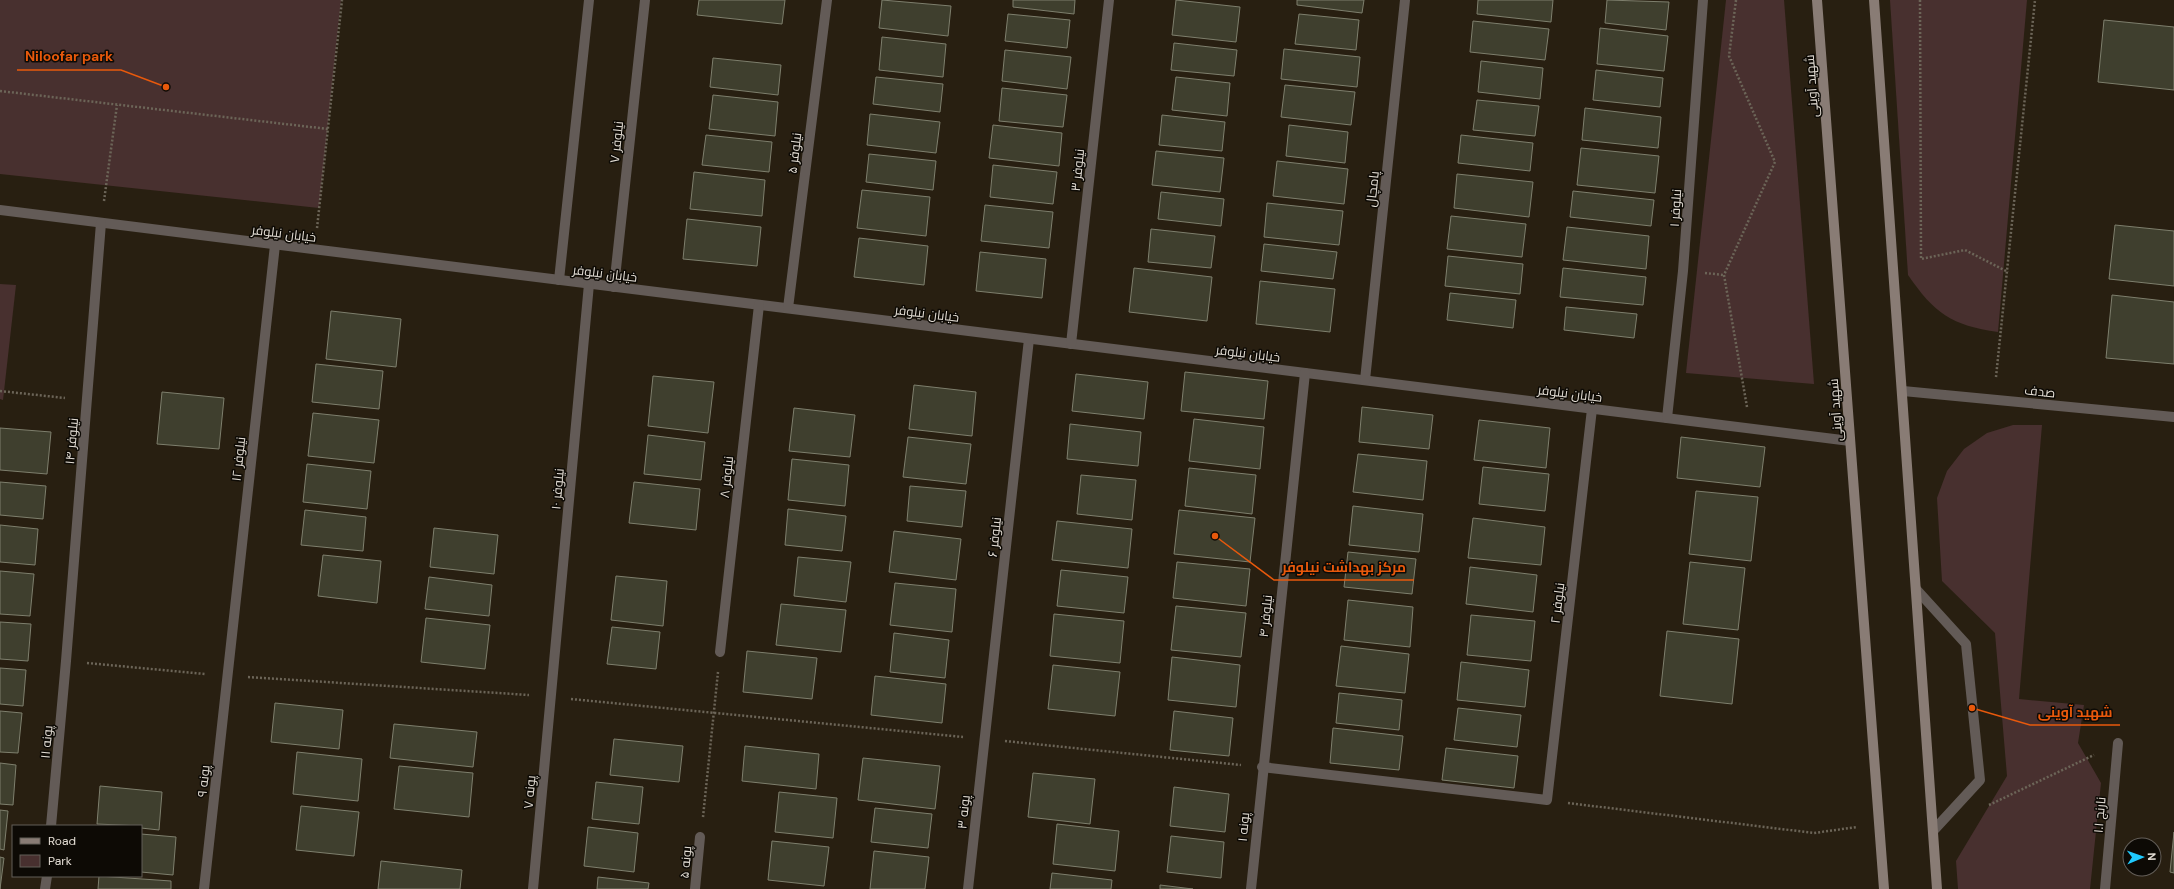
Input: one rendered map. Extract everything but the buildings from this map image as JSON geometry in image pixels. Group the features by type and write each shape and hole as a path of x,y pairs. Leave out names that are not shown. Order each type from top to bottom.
{"main road":[{"name":"شهید آوینی","path":"1817,0 1884,889"},
{"path":"1874,0 1903,391 1937,889"}],"street":[{"path":"559,280 589,0"},
{"name":"نیلوفر ۷","path":"614,287 645,0"},
{"name":"نیلوفر ۵","path":"788,308 827,0"},
{"name":"نیلوفر ۳","path":"1071,344 1109,0"},
{"name":"پامچال","path":"1365,380 1405,0"},
{"name":"نیلوفر ۱","path":"1667,418 1683,271 1703,0"},
{"name":"خیابان نیلوفر","path":"0,210 1850,441"},
{"name":"نیلوفر ۱۴","path":"66,661 101,223"},
{"name":"نیلوفر ۱۲","path":"228,676 275,245"},
{"name":"نیلوفر ۱۰","path":"551,696 589,284"},
{"name":"نیلوفر ۸","path":"720,652 759,305"},
{"name":"نیلوفر ۶","path":"985,739 1029,339"},
{"name":"نیلوفر ۴","path":"1262,767 1305,373"},
{"name":"صدف","path":"1903,391 2174,417"},
{"name":"نیلوفر ۲","path":"1547,800 1592,409"},
{"path":"1916,589 1966,644 1980,780 1933,831"},
{"name":"پونه ۱۱","path":"51,825 66,661"},
{"name":"پونه ۹","path":"204,889 228,676"},
{"name":"پونه ۷","path":"533,889 551,696"},
{"name":"پونه ۳","path":"968,889 985,739"},
{"name":"نارنج ۱.۱","path":"2105,889 2118,743"},
{"path":"1262,767 1547,800"},
{"name":"پونه ۱","path":"1251,889 1262,767"},
{"name":"پونه ۵","path":"695,889 700,837"},
{"path":"45,889 47,877"}],"path":[{"path":"314,250 342,0"},
{"path":"1736,0 1729,56 1775,162 1724,275 1751,429"},
{"path":"1920,0 1921,259 1965,250 2008,272"},
{"path":"1994,400 2035,0"},
{"path":"0,91 328,129"},
{"path":"101,223 117,105"},
{"path":"0,391 87,400"},
{"path":"700,837 720,652"},
{"path":"66,661 228,676 551,696 1262,767"},
{"path":"1983,808 2118,743"},
{"path":"1547,800 1814,833 1879,824"}],"green space":[{"path":"0,0 341,0 319,208 0,174"},
{"path":"1726,0 1784,0 1814,384 1686,373"},
{"path":"1890,0 2027,0 1998,332 1968,326 1946,316 1927,299 1908,275"},
{"path":"0,284 16,285 3,400 0,399"},
{"path":"2013,425 2042,425 2019,699 2084,705 2078,743 2101,783 2090,889 1958,889 1956,861 2007,776 1995,633 1942,581 1937,498 1947,471 1964,449 1987,433"}],"place":[{"name":"Niloofar park","path":"166,87"},
{"name":"مرکز بهداشت نیلوفر","path":"1215,536"},
{"name":"شهید آوینی","path":"1972,708"}]}
